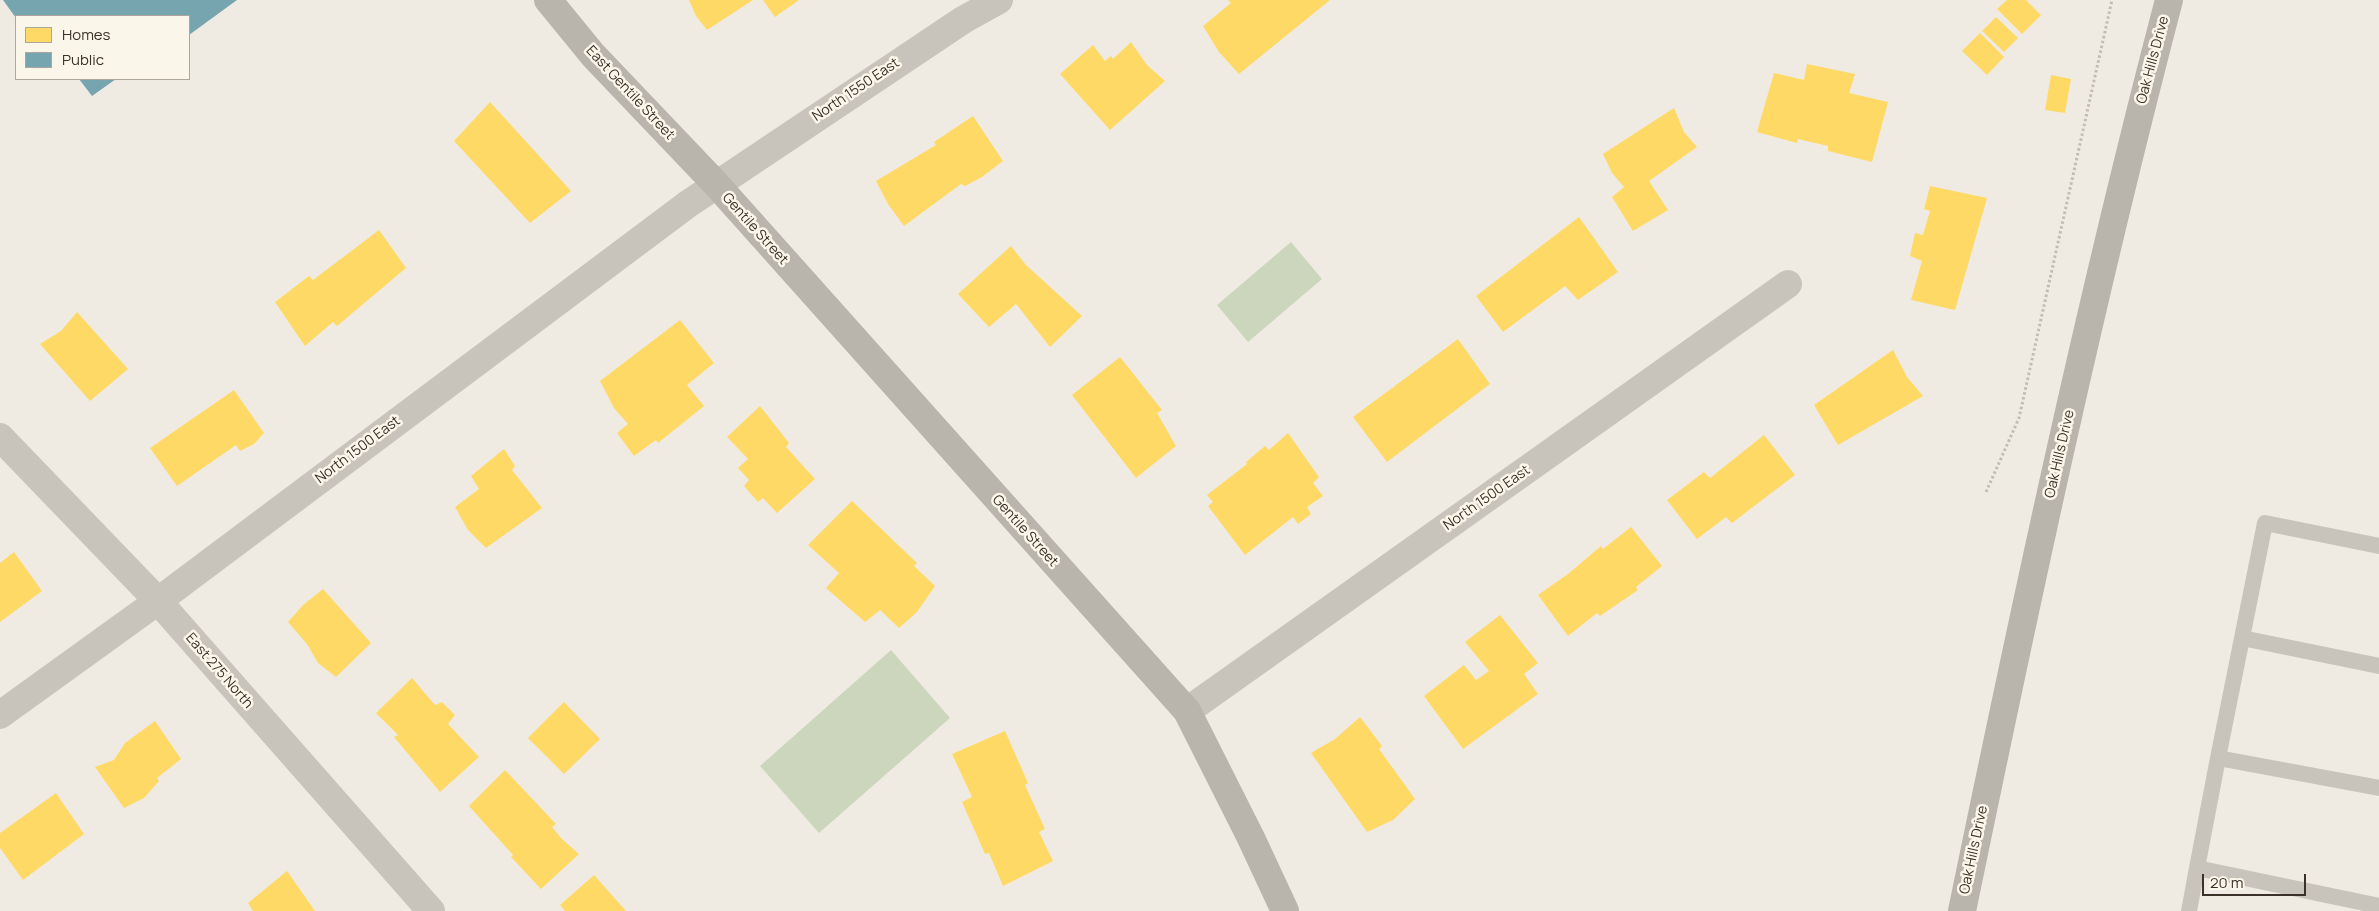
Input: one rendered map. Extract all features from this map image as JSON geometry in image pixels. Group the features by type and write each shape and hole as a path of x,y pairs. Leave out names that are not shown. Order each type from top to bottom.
{"street":[{"name":"East Gentile Street","path":"548,0 593,55 716,184"},
{"name":"North 1550 East","path":"716,184 963,20 999,0"},
{"name":"Oak Hills Drive","path":"1962,911 2023,613 2132,143 2169,0"},
{"name":"North 1500 East","path":"0,716 716,184"},
{"name":"Gentile Street","path":"716,184 1186,712 1251,838 1285,911"},
{"name":"North 1500 East","path":"1186,712 1788,284"},
{"name":"East 275 North","path":"0,437 158,600 431,911"}],"lane":[{"path":"2189,911 2265,523 2379,546"},
{"path":"2242,638 2379,666"},
{"path":"2218,758 2379,788"},
{"path":"2197,868 2379,906"}],"path":[{"path":"1986,492 2019,418 2112,0"}],"green space":[{"path":"1291,242 1322,279 1248,342 1217,305"},
{"path":"891,650 950,718 819,833 760,766"}],"building: Homes":[{"path":"689,0 753,0 707,30 696,16"},
{"path":"763,0 799,0 775,17"},
{"path":"1228,0 1330,0 1239,74 1219,52 1203,26 1231,3"},
{"path":"2007,0 2026,0 2041,15 2022,34 1997,9"},
{"path":"1996,17 2018,38 2004,52 1982,31"},
{"path":"1980,33 2004,57 1987,75 1962,51"},
{"path":"1131,42 1147,65 1165,81 1110,130 1060,74 1093,45 1105,61 1111,56 1113,59"},
{"path":"1807,64 1855,74 1849,93 1888,102 1872,162 1828,151 1828,146 1798,139 1797,143 1757,132 1774,73 1804,80"},
{"path":"2051,75 2071,79 2065,113 2045,110"},
{"path":"490,102 571,191 530,223 454,141"},
{"path":"1674,108 1684,132 1697,147 1649,181 1668,210 1633,231 1612,197 1624,187 1612,173 1603,154"},
{"path":"973,116 1003,161 982,177 965,186 961,184 904,226 888,204 876,181 936,145 934,142"},
{"path":"1930,186 1987,198 1955,310 1911,300 1922,261 1910,256 1915,233 1923,235 1930,211 1924,209"},
{"path":"1579,217 1618,272 1578,300 1565,286 1503,332 1476,296"},
{"path":"379,230 406,268 337,326 333,322 305,346 275,302 309,276 313,280"},
{"path":"1011,246 1026,265 1082,316 1050,347 1016,304 989,327 958,294"},
{"path":"77,312 128,369 90,401 40,344 61,331"},
{"path":"680,320 714,363 687,385 704,406 658,443 656,440 634,456 617,433 628,424 614,408 600,381"},
{"path":"1458,339 1490,384 1387,462 1353,417"},
{"path":"1893,350 1907,377 1923,396 1838,445 1814,405"},
{"path":"1120,357 1162,410 1157,413 1176,446 1136,478 1072,395"},
{"path":"234,390 264,433 254,444 240,451 236,445 177,486 150,448"},
{"path":"760,406 789,443 786,447 815,479 777,513 763,498 758,502 744,486 749,480 738,468 748,459 727,437"},
{"path":"1288,433 1319,477 1313,483 1323,496 1307,507 1311,514 1298,524 1293,517 1245,555 1208,506 1213,502 1207,495 1247,464 1246,462 1265,446 1269,450"},
{"path":"1764,435 1795,475 1732,523 1726,517 1697,539 1667,500 1704,472 1710,478"},
{"path":"504,449 515,466 512,470 542,508 486,548 468,530 455,507 479,489 471,476"},
{"path":"852,501 917,563 914,566 935,586 917,612 899,628 880,610 865,622 826,588 839,573 808,545"},
{"path":"1631,527 1662,566 1636,587 1638,590 1600,616 1597,613 1568,636 1538,595 1568,574 1601,546 1603,549"},
{"path":"14,552 42,591 0,622 0,563"},
{"path":"323,589 371,643 336,677 318,663 307,644 288,622 303,605"},
{"path":"1500,615 1538,663 1524,674 1538,694 1463,749 1424,696 1464,665 1476,680 1489,671 1465,642"},
{"path":"412,678 435,705 442,702 455,715 448,724 479,757 440,792 394,737 398,735 376,713"},
{"path":"564,702 600,739 564,774 528,738"},
{"path":"1360,717 1382,746 1379,749 1415,799 1393,820 1367,832 1311,753 1335,739"},
{"path":"155,721 181,759 157,778 159,781 144,798 124,808 95,767 114,760 125,743"},
{"path":"1005,731 1028,783 1025,785 1045,829 1039,832 1053,861 1003,886 989,853 985,854 962,802 972,797 952,754"},
{"path":"505,770 556,824 552,827 562,839 579,854 541,889 511,857 513,855 469,806"},
{"path":"56,793 84,834 23,880 0,848 0,833"},
{"path":"287,871 315,911 253,911 248,903"},
{"path":"594,875 626,911 565,911 560,905"}],"building: Public":[{"path":"3,0 237,0 190,34 190,15 15,15 15,17"},
{"path":"80,80 115,80 92,96"}]}
